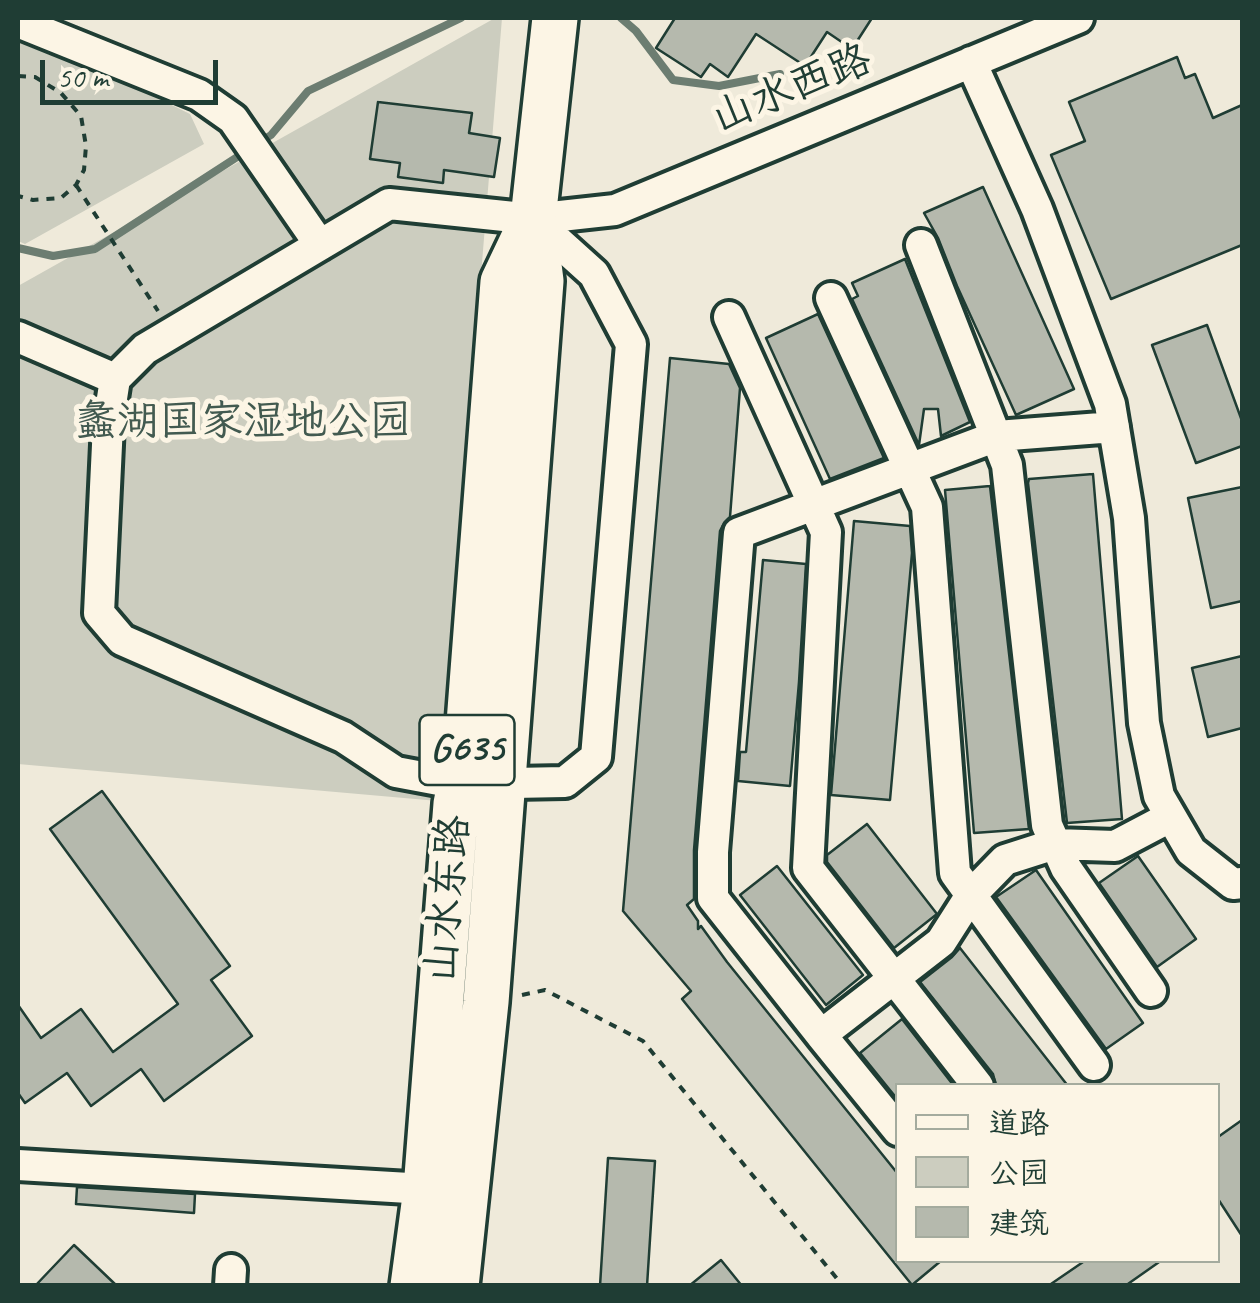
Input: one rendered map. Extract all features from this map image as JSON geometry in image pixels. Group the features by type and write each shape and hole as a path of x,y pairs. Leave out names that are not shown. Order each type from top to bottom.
{"highway":[{"name":"山水东路","path":"456,1286 486,1002 481,784 467,749 503,282 533,219 555,18"},
{"name":"山水东路","path":"413,1286 426,1189 456,804 481,784"}],"street":[{"name":"山水西路","path":"115,379 145,349 389,204 533,219 614,210 971,62 1036,25 1078,18"},
{"path":"18,22 198,95 234,119 320,245"},
{"path":"971,62 1037,208 1110,404 1129,518 1144,723 1159,796 1191,851 1233,884 1242,883"},
{"path":"18,337 115,379 108,424 99,613 122,640 344,737 396,772 481,784 565,782 596,757 632,344 594,274 533,219"},
{"path":"920,245 1007,464 1046,825 1066,868 1152,991"},
{"path":"832,298 927,507 955,873 1094,1065"},
{"path":"729,317 826,532 808,868 976,1083"},
{"path":"895,1126 713,898 713,852 739,533 997,436 1114,427"},
{"path":"821,1034 941,942 971,895 1005,860 1055,844 1115,846 1170,816"},
{"path":"18,1165 426,1189"}],"path":[{"path":"18,76 35,77 61,93 81,116 86,146 84,170 76,185 61,198 33,200 18,196"},
{"path":"76,185 146,292"},
{"path":"486,1002 545,990 643,1041 844,1286"}],"green space":[{"name":"蠡湖国家湿地公园","path":"495,18 502,18 438,801 18,764 18,286"},
{"path":"18,29 190,114 204,144 25,244 18,241"}],"building":[{"path":"675,18 872,18 852,49 827,32 805,66 756,34 728,77 710,64 701,77 656,48"},
{"path":"1177,57 1185,78 1195,74 1213,118 1242,105 1242,245 1111,299 1051,155 1085,141 1069,102"},
{"path":"378,102 472,113 469,133 500,138 494,177 444,170 443,183 398,177 400,163 370,159"},
{"path":"983,187 1074,389 1016,415 924,213"},
{"path":"905,259 970,422 941,436 938,409 924,409 919,445 852,299 858,296 852,283"},
{"path":"818,314 884,458 830,479 766,338"},
{"path":"1207,325 1242,421 1242,446 1196,463 1152,345"},
{"path":"670,358 729,364 740,388 730,517 720,531 694,850 694,899 687,905 698,921 698,929 701,926 895,1170 895,1263 938,1263 912,1285 682,999 691,991 623,911"},
{"path":"1093,474 1122,819 1067,823 1028,483 1029,479"},
{"path":"990,486 1029,829 974,833 945,490"},
{"path":"1242,487 1242,601 1211,608 1188,498"},
{"path":"854,521 910,526 912,553 890,800 831,795"},
{"path":"763,560 806,564 790,786 738,781 740,752 746,752"},
{"path":"1242,656 1242,728 1208,737 1192,668"},
{"path":"102,791 230,966 211,980 252,1036 164,1101 141,1069 91,1106 67,1073 25,1103 18,1093 18,1005 41,1038 81,1009 113,1052 178,1004 50,829"},
{"path":"867,824 937,914 894,948 827,862 827,855"},
{"path":"1138,856 1196,939 1157,967 1099,883"},
{"path":"777,866 863,975 826,1005 740,895"},
{"path":"1036,870 1143,1023 1106,1049 996,897"},
{"path":"960,948 1066,1083 995,1083 993,1074 920,982"},
{"path":"902,1019 952,1083 895,1083 895,1096 860,1053"},
{"path":"1242,1120 1242,1236 1220,1202 1220,1136"},
{"path":"608,1158 655,1161 647,1286 600,1286"},
{"path":"77,1187 195,1194 194,1213 76,1204"},
{"path":"74,1245 117,1286 35,1286"},
{"path":"721,1260 742,1286 689,1286"},
{"path":"1082,1263 1158,1263 1125,1286 1048,1286"}],"waterway":[{"path":"260,142 271,135 308,91 461,18"},
{"path":"621,18 636,31 673,80 719,86 780,74"},
{"path":"18,248 53,256 95,249 248,150"}]}
